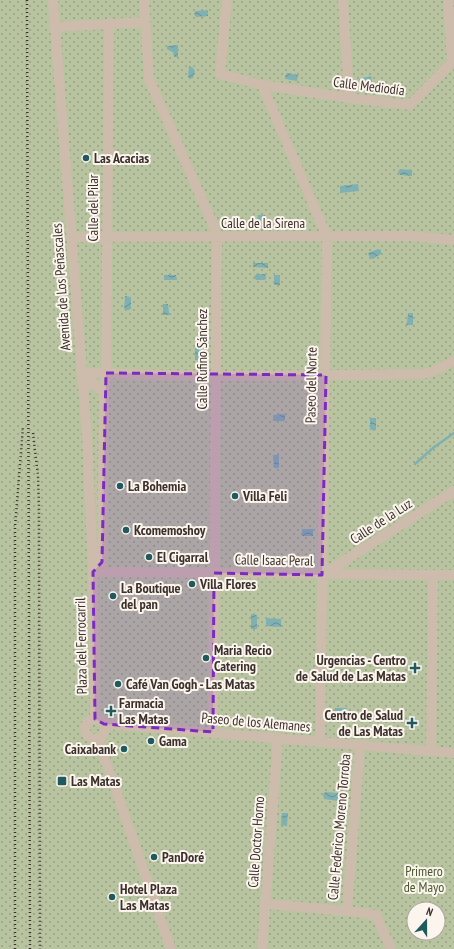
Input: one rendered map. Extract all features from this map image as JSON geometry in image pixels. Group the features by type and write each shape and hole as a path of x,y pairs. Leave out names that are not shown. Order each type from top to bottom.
{"street":[{"name":"Avenida de Los Peñascales","path":"53,0 87,436 93,572"},
{"name":"Calle Rufino Sánchez","path":"144,0 149,79 217,237 213,732"},
{"path":"227,0 220,74 262,85"},
{"path":"343,0 348,98"},
{"path":"448,0 453,62"},
{"path":"54,27 145,22"},
{"name":"Calle del Pilar","path":"93,572 102,562 104,393 106,373 109,23"},
{"name":"Calle Mediodía","path":"262,85 348,98 410,105 453,62"},
{"name":"Paseo del Norte","path":"262,85 327,237 320,742"},
{"name":"Calle de la Sirena","path":"71,237 410,236 454,240"},
{"path":"82,377 106,373 216,376 423,374 434,372 454,360"},
{"path":"82,377 94,384 104,393"},
{"name":"Calle de la Luz","path":"322,575 454,491"},
{"name":"Calle Isaac Peral","path":"93,572 454,575"},
{"name":"Plaza del Ferrocarril","path":"93,572 95,719"},
{"path":"431,751 433,576"},
{"path":"95,719 100,720 104,724 105,732 102,737 94,740 87,736 84,728 88,722 95,719"},
{"name":"Paseo de los Alemanes","path":"104,724 454,753"},
{"name":"Calle Doctor Horno","path":"262,949 278,738"},
{"path":"98,739 171,949"},
{"name":"Calle Federico Moreno Torroba","path":"347,911 360,745"},
{"path":"266,904 376,915 391,949"}],"highlighted area":[{"path":"106,373 326,375 322,575 214,573 213,732 104,724 95,719 93,572 102,562"}],"green space":[{"name":"Primero de Mayo","path":"0,0 454,0 454,949 0,949"}],"water":[{"path":"208,10 208,16 196,17 194,14 196,11"},
{"path":"178,45 178,57 174,57 174,53 167,49 167,46"},
{"path":"189,66 195,71 193,78 190,79 188,77"},
{"path":"287,73 298,75 297,81 286,79 285,76"},
{"path":"371,76 372,82 360,84 359,79"},
{"path":"400,169 412,170 412,176 400,175 398,172"},
{"path":"358,184 359,191 340,193 340,186"},
{"path":"258,215 265,215 265,228 258,228"},
{"path":"378,249 381,250 381,254 373,259 370,258 368,253"},
{"path":"253,263 268,263 268,268 253,267"},
{"path":"257,274 265,274 266,279 256,280 254,277"},
{"path":"164,275 176,275 177,280 164,280"},
{"path":"274,275 280,275 280,285 274,285"},
{"path":"125,296 131,297 131,309 128,310 124,309"},
{"path":"163,304 168,304 169,313 171,313 171,315 163,315"},
{"path":"408,313 413,313 413,325 406,325"},
{"path":"195,348 201,348 201,360 195,360"},
{"path":"285,414 285,421 273,421 273,415"},
{"path":"370,418 376,418 376,430 370,430"},
{"path":"273,455 279,455 279,468 274,468"},
{"path":"302,529 313,529 313,536 302,536"},
{"path":"251,614 257,615 257,629 251,629"},
{"path":"266,618 281,619 281,627 266,626"},
{"path":"335,708 347,708 347,713 335,713"},
{"path":"325,792 339,793 338,801 324,799 323,795"},
{"path":"282,813 288,813 287,826 281,825"}],"waterway":[{"path":"415,464 433,448 454,433"}],"railway":[{"path":"27,0 30,949"},
{"path":"15,949 15,527 23,427"},
{"path":"33,433 38,476 39,506 40,949"}],"place":[{"name":"Las Acacias","path":"86,158"},
{"name":"La Bohemia","path":"120,486"},
{"name":"Villa Feli","path":"235,496"},
{"name":"Kcomemoshoy","path":"126,530"},
{"name":"El Cigarral","path":"149,557"},
{"name":"Villa Flores","path":"192,584"},
{"name":"La Boutique del pan","path":"113,596"},
{"name":"Maria Recio Catering","path":"206,658"},
{"name":"Urgencias - Centro de Salud de Las Matas","path":"415,668"},
{"name":"Café Van Gogh - Las Matas","path":"118,684"},
{"name":"Farmacia Las Matas","path":"111,711"},
{"name":"Centro de Salud de Las Matas","path":"412,723"},
{"name":"Gama","path":"151,741"},
{"name":"Caixabank","path":"124,749"},
{"name":"Las Matas","path":"62,781"},
{"name":"PanDoré","path":"154,857"},
{"name":"Hotel Plaza Las Matas","path":"112,897"}]}
